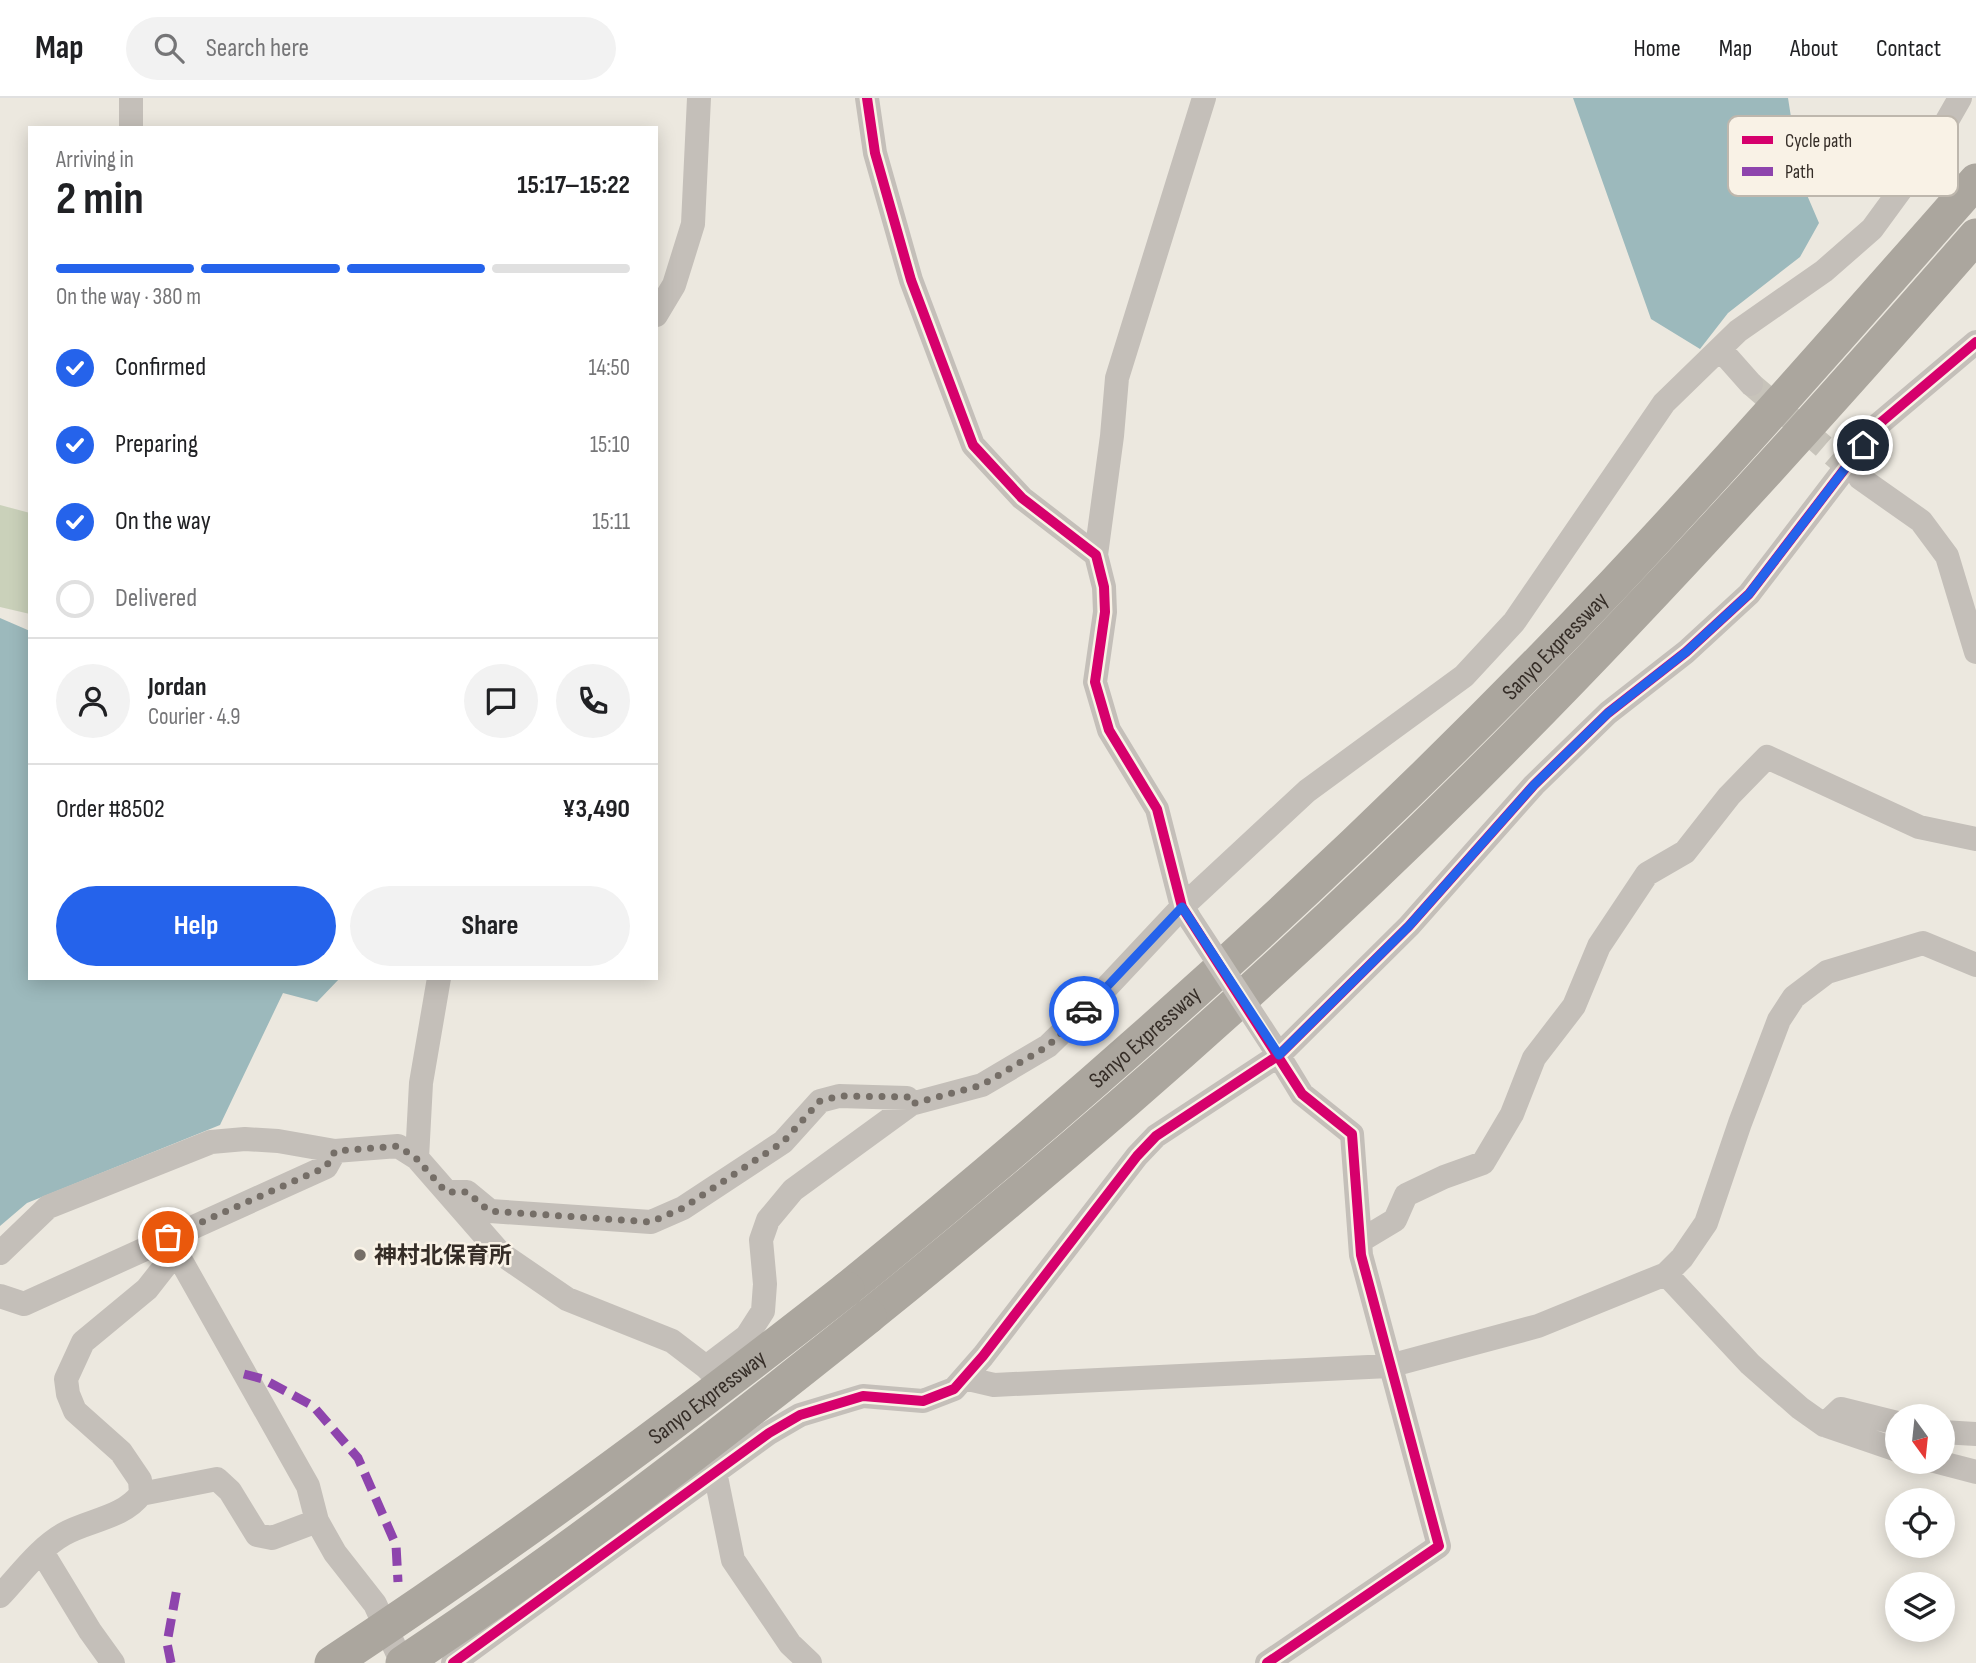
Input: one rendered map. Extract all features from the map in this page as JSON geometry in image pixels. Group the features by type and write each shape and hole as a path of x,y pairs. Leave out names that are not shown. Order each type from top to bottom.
{"highway":[{"name":"Sanyo Expressway","path":"332,1663 657,1436 847,1289 981,1180 1108,1071 1286,908 1441,760 1614,584 1806,375 1976,181"},
{"name":"Sanyo Expressway","path":"403,1663 559,1554 713,1440 869,1316 998,1212 1131,1097 1310,935 1466,786 1649,599 1833,400 1976,236"}],"street":[{"path":"131,98 131,126"},
{"path":"658,312 674,285 693,224 699,98"},
{"path":"867,98 875,153 911,280 973,445 1022,498 1096,555"},
{"path":"1204,98 1117,378 1096,555 1104,587 1105,612 1095,682 1109,730 1157,809 1185,912 1302,1094 1352,1134 1362,1255 1389,1366 1439,1546 1269,1659 1267,1663"},
{"path":"1950,116 1960,98"},
{"path":"706,1367 747,1336 762,1311 765,1284 761,1240 768,1220 793,1190 911,1104 982,1085 1048,1046 1307,791 1464,676 1514,622 1664,403 1738,331 1824,271 1872,229 1896,196"},
{"path":"453,1663 769,1433 800,1415 863,1396 923,1401 954,1389 991,1346 1137,1156 1156,1136 1274,1047 1409,926 1534,785 1608,713 1686,652 1749,594 1879,424 1976,342"},
{"path":"1720,349 1751,384"},
{"path":"1860,478 1921,521 1947,556 1976,652"},
{"path":"1360,1241 1395,1220 1406,1195 1483,1163 1512,1114 1534,1058 1574,1006 1599,946 1647,874 1685,852 1729,796 1768,757 1919,827 1976,839"},
{"path":"964,1378 994,1385 1389,1366 1538,1326 1666,1275 1682,1258 1706,1223 1779,1020 1794,997 1827,972 1923,943 1976,965"},
{"path":"416,1158 421,1083 439,980"},
{"path":"446,1192 467,1192 489,1211 651,1222 683,1208 783,1142 820,1101 839,1096 908,1097 911,1104"},
{"path":"0,1253 48,1207 211,1142 278,1140 335,1151 398,1146 416,1158 500,1253 567,1299 672,1342 706,1367 769,1433"},
{"path":"0,1306 0,1296 24,1304 172,1245 326,1167 335,1151"},
{"path":"0,1596 42,1552 63,1535 133,1506 141,1494 140,1480 121,1452 75,1411 68,1394 66,1379 83,1342 147,1289 172,1245"},
{"path":"172,1245 307,1486 317,1521 335,1553 375,1604 403,1663"},
{"path":"1666,1275 1749,1364 1800,1408 1824,1425 1885,1446"},
{"path":"1824,1425 1842,1409 1885,1420"},
{"path":"1955,1433 1976,1434"},
{"path":"1955,1466 1976,1472"},
{"path":"715,1472 733,1560 790,1644 810,1663"},
{"path":"141,1494 217,1479 230,1491 257,1535 272,1538 317,1521"},
{"path":"42,1552 90,1631 113,1663"}],"green space":[{"path":"0,505 28,512 28,614 0,607"}],"water":[{"path":"1573,98 1788,98 1791,116 1728,116 1728,196 1807,196 1819,223 1800,257 1728,313 1700,349 1651,319"},
{"path":"0,618 28,630 28,980 338,980 317,1002 283,993 220,1125 27,1203 0,1226"}],"tunnel":[{"path":"1751,384 1860,478"}],"marked path":[{"path":"244,1374 263,1379 313,1406 358,1458 396,1545 398,1582"},
{"path":"171,1663 167,1643 177,1588"}],"cycle path":[{"path":"867,98 875,153 911,280 973,445 1022,498 1096,555 1104,587 1105,612 1095,682 1109,730 1157,809 1182,907 1302,1094 1352,1134 1361,1255 1439,1546 1267,1663"},
{"path":"453,1663 769,1433 800,1415 863,1396 923,1401 954,1389 983,1356 1137,1156 1156,1136 1279,1055 1409,926 1534,785 1608,713 1686,652 1749,594 1879,424 1976,342"}],"way so far":[{"path":"168,1237 326,1167 335,1151 398,1146 416,1158 446,1192 467,1192 489,1211 651,1222 683,1208 783,1142 820,1101 839,1096 908,1097 911,1104 982,1085 1048,1046 1084,1011"}],"place":[{"name":"神村北保育所","path":"360,1255"}],"route":[{"path":"1084,1011 1182,907 1279,1055 1409,926 1534,785 1608,713 1686,652 1749,594 1863,445"}]}
